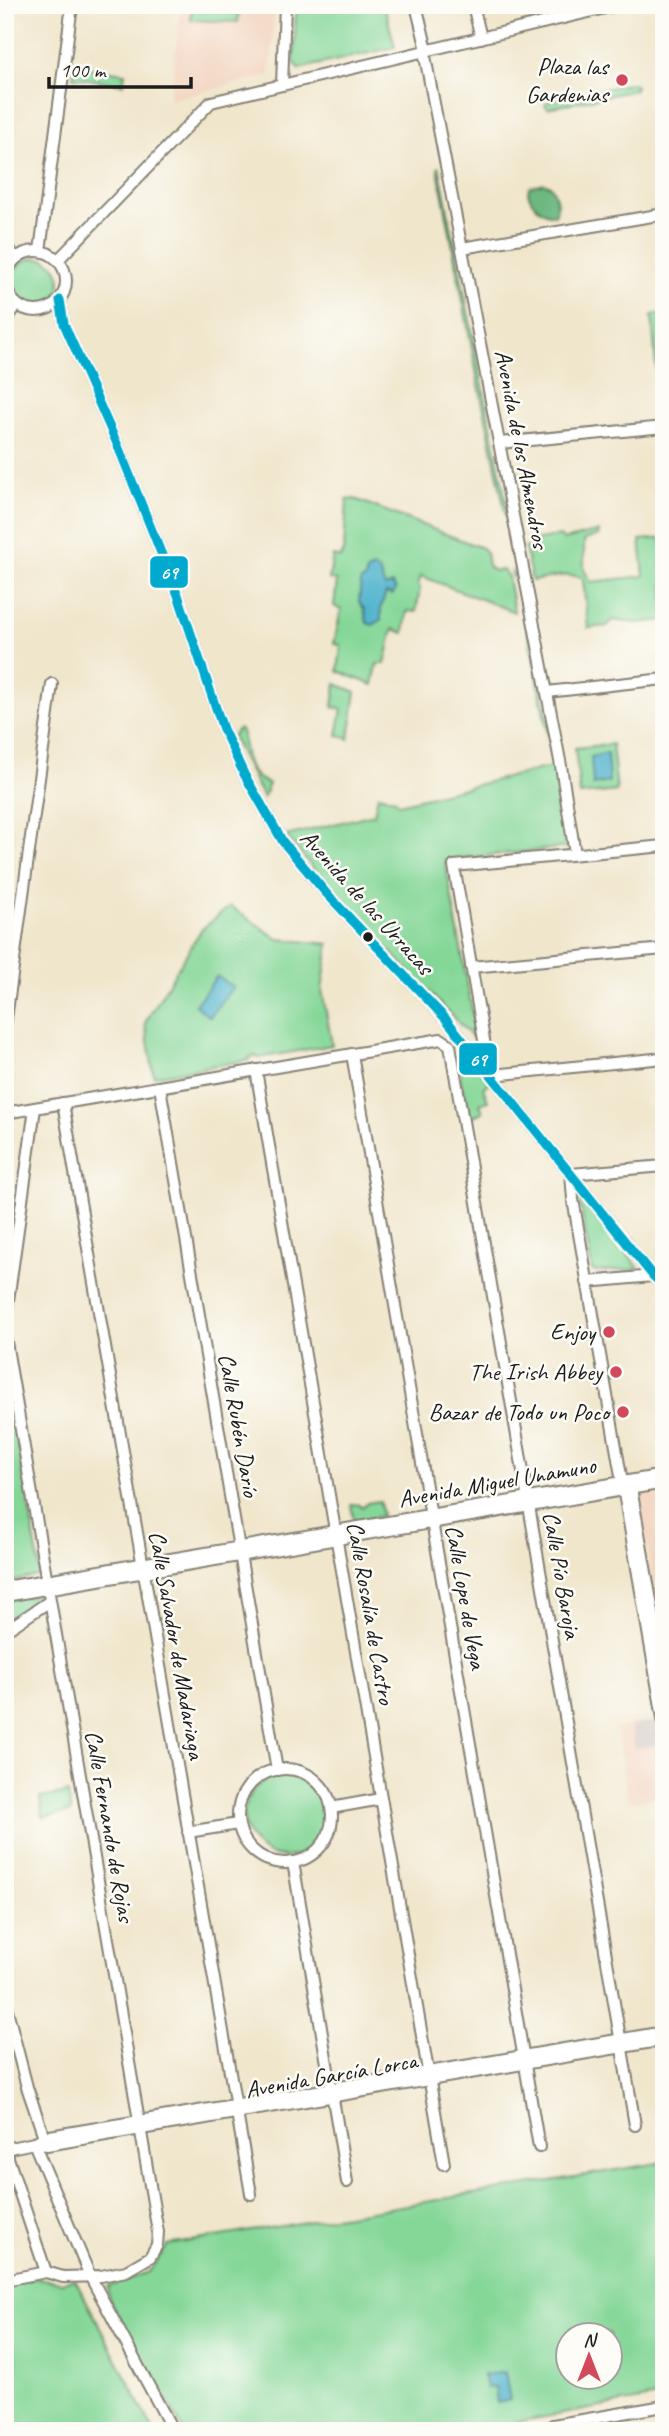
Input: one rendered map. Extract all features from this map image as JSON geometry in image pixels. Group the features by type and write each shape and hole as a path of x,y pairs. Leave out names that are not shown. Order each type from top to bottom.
{"street":[{"path":"40,251 72,5"},
{"path":"282,85 285,5"},
{"name":"Avenida de los Almendros","path":"416,5 547,692 575,854"},
{"path":"473,5 481,38"},
{"path":"58,260 211,102 618,5"},
{"path":"461,248 664,214"},
{"path":"5,245 16,258"},
{"path":"40,251 58,260 64,269 65,290 60,300 49,308 27,310 17,305 10,297 6,276 9,266 16,258 27,252 40,251"},
{"name":"Avenida de las Urracas","path":"60,300 62,319 118,446 178,595 220,723 244,774 291,853 465,1042 664,1286"},
{"path":"5,321 17,305"},
{"name":"Avenida de las Urracas","path":"49,308 62,319"},
{"path":"499,443 664,427"},
{"path":"547,692 664,679"},
{"path":"5,1026 52,684"},
{"path":"664,846 454,866 491,1073 664,1058"},
{"path":"471,967 664,949"},
{"path":"5,1113 441,1039 447,1042 450,1048 465,1042"},
{"name":"Calle Pío Baroja","path":"450,1048 635,2125"},
{"name":"Calle Lope de Vega","path":"352,1054 540,2147"},
{"name":"Calle Rosalía de Castro","path":"256,1070 444,2164"},
{"name":"Calle Rubén Darío","path":"160,1087 277,1770"},
{"name":"Calle Salvador de Madariaga","path":"63,1103 251,2194"},
{"path":"5,1322 35,1108"},
{"path":"664,1166 571,1174 587,1282 625,1487 664,1724"},
{"path":"587,1282 658,1276"},
{"name":"Calle Fernando de Rojas","path":"5,1336 156,2219 157,2245 150,2257 136,2267 115,2274 90,2276"},
{"name":"Avenida Miguel Unamuno","path":"5,1587 47,1584 625,1487 664,1475"},
{"path":"625,1487 664,1483"},
{"path":"625,1487 664,1674"},
{"name":"Avenida Miguel Unamuno","path":"5,1596 47,1584"},
{"path":"5,1631 50,1601"},
{"path":"277,1770 297,1771 307,1775 323,1789 331,1808 330,1826 323,1843 310,1855 293,1862 283,1863 262,1857 247,1843 239,1824 238,1813 244,1794 258,1778 277,1770"},
{"path":"331,1808 381,1799"},
{"path":"188,1832 239,1824"},
{"path":"293,1862 347,2182"},
{"path":"5,2002 42,2142 90,2276 173,2431"},
{"name":"Avenida García Lorca","path":"5,2149 621,2043 664,2032"},
{"name":"Avenida García Lorca","path":"621,2043 664,2040"},
{"path":"5,2149 46,2272"},
{"path":"5,2280 46,2272 57,2277 90,2276"},
{"path":"548,2431 553,2425 567,2427 664,2406"}],"shaded area":[{"path":"182,5 275,5 270,75 169,100"},
{"path":"664,1489 664,1642 638,1494"},
{"path":"657,1721 661,1744 635,1749 631,1725"},
{"path":"631,1725 635,1749 661,1744 664,1795 629,1802 616,1728"}],"green space":[{"path":"192,5 239,5 238,22 191,20"},
{"path":"296,5 384,5 395,47 298,69 294,62"},
{"path":"75,66 125,73 123,84 73,77"},
{"path":"632,83 636,86 634,90 548,108 545,105 547,102"},
{"path":"439,166 516,551 513,550 477,375"},
{"path":"544,183 551,186 554,193 557,204 555,215 538,208 528,193 529,187"},
{"path":"36,258 53,265 60,282 53,299 36,306 19,299 12,282 19,265"},
{"path":"664,313 664,419 660,419 652,315"},
{"path":"355,499 482,548 486,553 488,566 494,571 503,570 508,577 514,612 421,576 416,612 407,611 404,633 393,629 385,664 377,664 373,685 338,671 341,645 334,644 341,610 334,606 337,581 329,579 333,556 341,558 344,548 347,500"},
{"path":"599,531 599,535 584,540 584,570 591,582 644,576 640,540 664,538 664,620 637,623 612,620 607,626 588,628 583,579 566,576 532,581 525,548 534,546 534,541 560,536 564,540"},
{"path":"512,572 520,578 558,770 569,847 445,860 477,1038 475,1040 329,887 286,836 374,814 378,795 395,799 399,804 554,766 518,581 513,578"},
{"path":"336,684 356,692 349,739 337,735 342,709 333,707"},
{"path":"238,729 241,730 250,769 269,784 263,798 232,736"},
{"path":"612,744 617,791 580,795 575,748"},
{"path":"230,906 278,939 329,944 322,990 332,1045 259,1058 250,1057 249,1060 154,1076 145,1023 201,930"},
{"path":"460,1051 466,1052 489,1083 483,1088 488,1101 480,1104 483,1112 469,1118 457,1055"},
{"path":"584,1200 637,1269 592,1270 580,1202"},
{"path":"5,1374 41,1575 5,1583"},
{"path":"380,1501 382,1516 354,1521 351,1505 362,1507 367,1503"},
{"path":"44,1595 44,1601 5,1625 5,1600"},
{"path":"285,1775 301,1778 314,1787 323,1800 326,1816 323,1832 314,1845 301,1854 285,1857 269,1854 256,1845 247,1832 244,1816 247,1800 256,1787 269,1778"},
{"path":"68,1793 71,1812 43,1817 40,1798"},
{"path":"664,2162 664,2396 517,2422 522,2429 528,2428 532,2431 488,2431 486,2427 465,2431 184,2431 109,2299 108,2287 149,2272 168,2245"},
{"path":"36,2278 61,2282 75,2279 154,2431 5,2431 5,2284"}],"water":[{"path":"374,568 379,571 385,587 392,584 396,590 392,595 386,593 381,607 381,620 373,625 367,623 364,609 359,602 361,581 365,579 367,571"},
{"path":"607,753 609,782 593,785 591,757"},
{"path":"217,976 233,987 210,1017 195,1005"},
{"path":"505,2372 510,2400 497,2403 495,2387 486,2388 483,2375"}],"transit line":[{"name":"69","path":"60,300 64,324 118,446 178,595 223,729 244,774 283,842 326,893 445,1018 653,1276 664,1286"}],"place":[{"name":"Plaza las Gardenias","path":"622,80"},
{"name":"Enjoy","path":"609,1332"},
{"name":"The Irish Abbey","path":"616,1372"},
{"name":"Bazar de Todo un Poco","path":"623,1412"}]}
